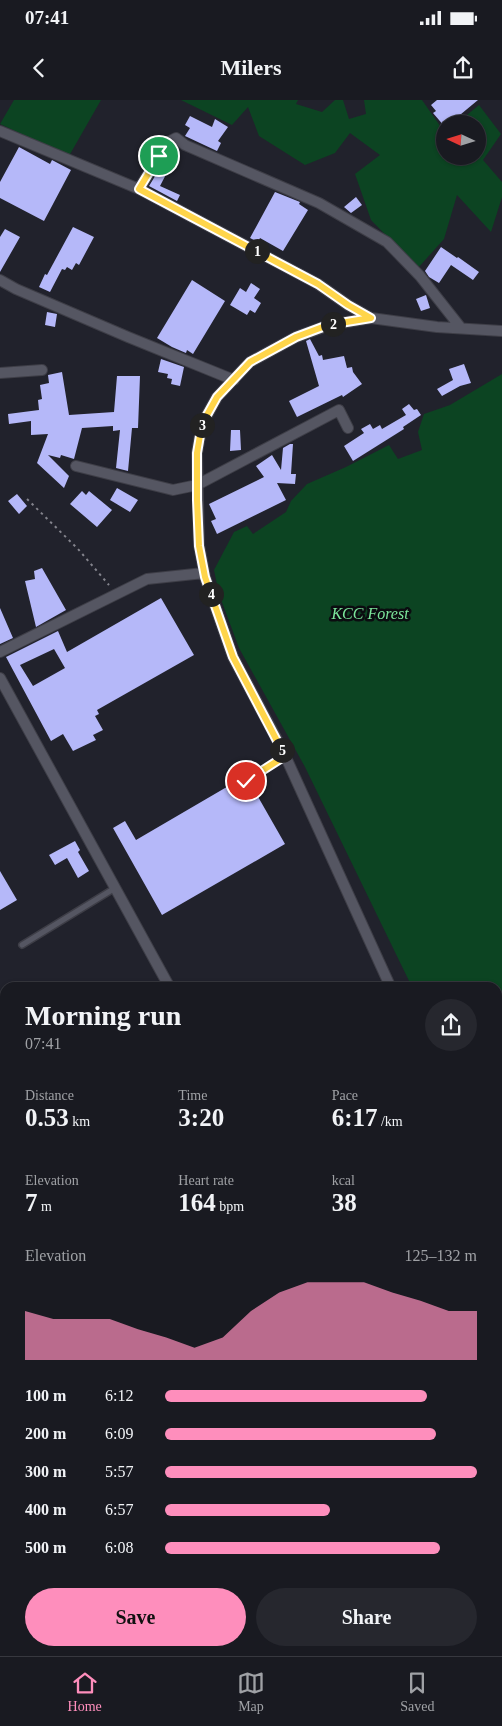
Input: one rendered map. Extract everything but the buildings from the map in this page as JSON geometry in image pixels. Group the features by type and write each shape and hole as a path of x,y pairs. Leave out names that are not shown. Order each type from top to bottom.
{"street":[{"path":"0,131 139,189 318,284 371,318"},
{"path":"139,189 168,142 176,138 185,145 319,203 386,242 420,276 461,328"},
{"path":"0,280 16,289 128,337 234,380"},
{"path":"388,982 285,756 233,657 204,573 199,546 197,485 197,453 202,424 217,397 250,362 296,337 328,325 371,318 438,327 502,331"},
{"path":"0,373 42,370"},
{"path":"76,466 173,490 197,485 339,410 348,428"},
{"path":"0,652 147,579 204,573"},
{"path":"0,678 167,982"}],"lane":[{"path":"246,781 285,756"},
{"path":"22,945 116,888"}],"path":[{"path":"27,499 78,549 117,594"}],"green space":[{"path":"14,100 101,100 69,156 0,124"},
{"path":"181,100 298,100 296,104 322,112 335,100 343,100 349,119 366,114 364,100 422,100 436,120 436,165 486,165 486,163 502,182 502,197 491,232 457,195 444,239 418,268 371,220 355,174 380,155 350,133 335,153 305,165 259,136 248,107 232,125"},
{"path":"479,105 501,134 486,156 486,115 467,115"},
{"name":"KCC Forest","path":"502,374 502,982 410,982 305,767 239,648 219,594 214,570 234,532 247,526 253,534 286,512 291,501 307,484 389,445 398,459 422,450 418,432 424,414 450,405"}],"route":[{"path":"159,156 139,189 318,284 371,318 328,325 296,337 250,362 217,397 202,424 197,453 197,500 199,546 205,577 233,657 285,756 246,781"}]}
